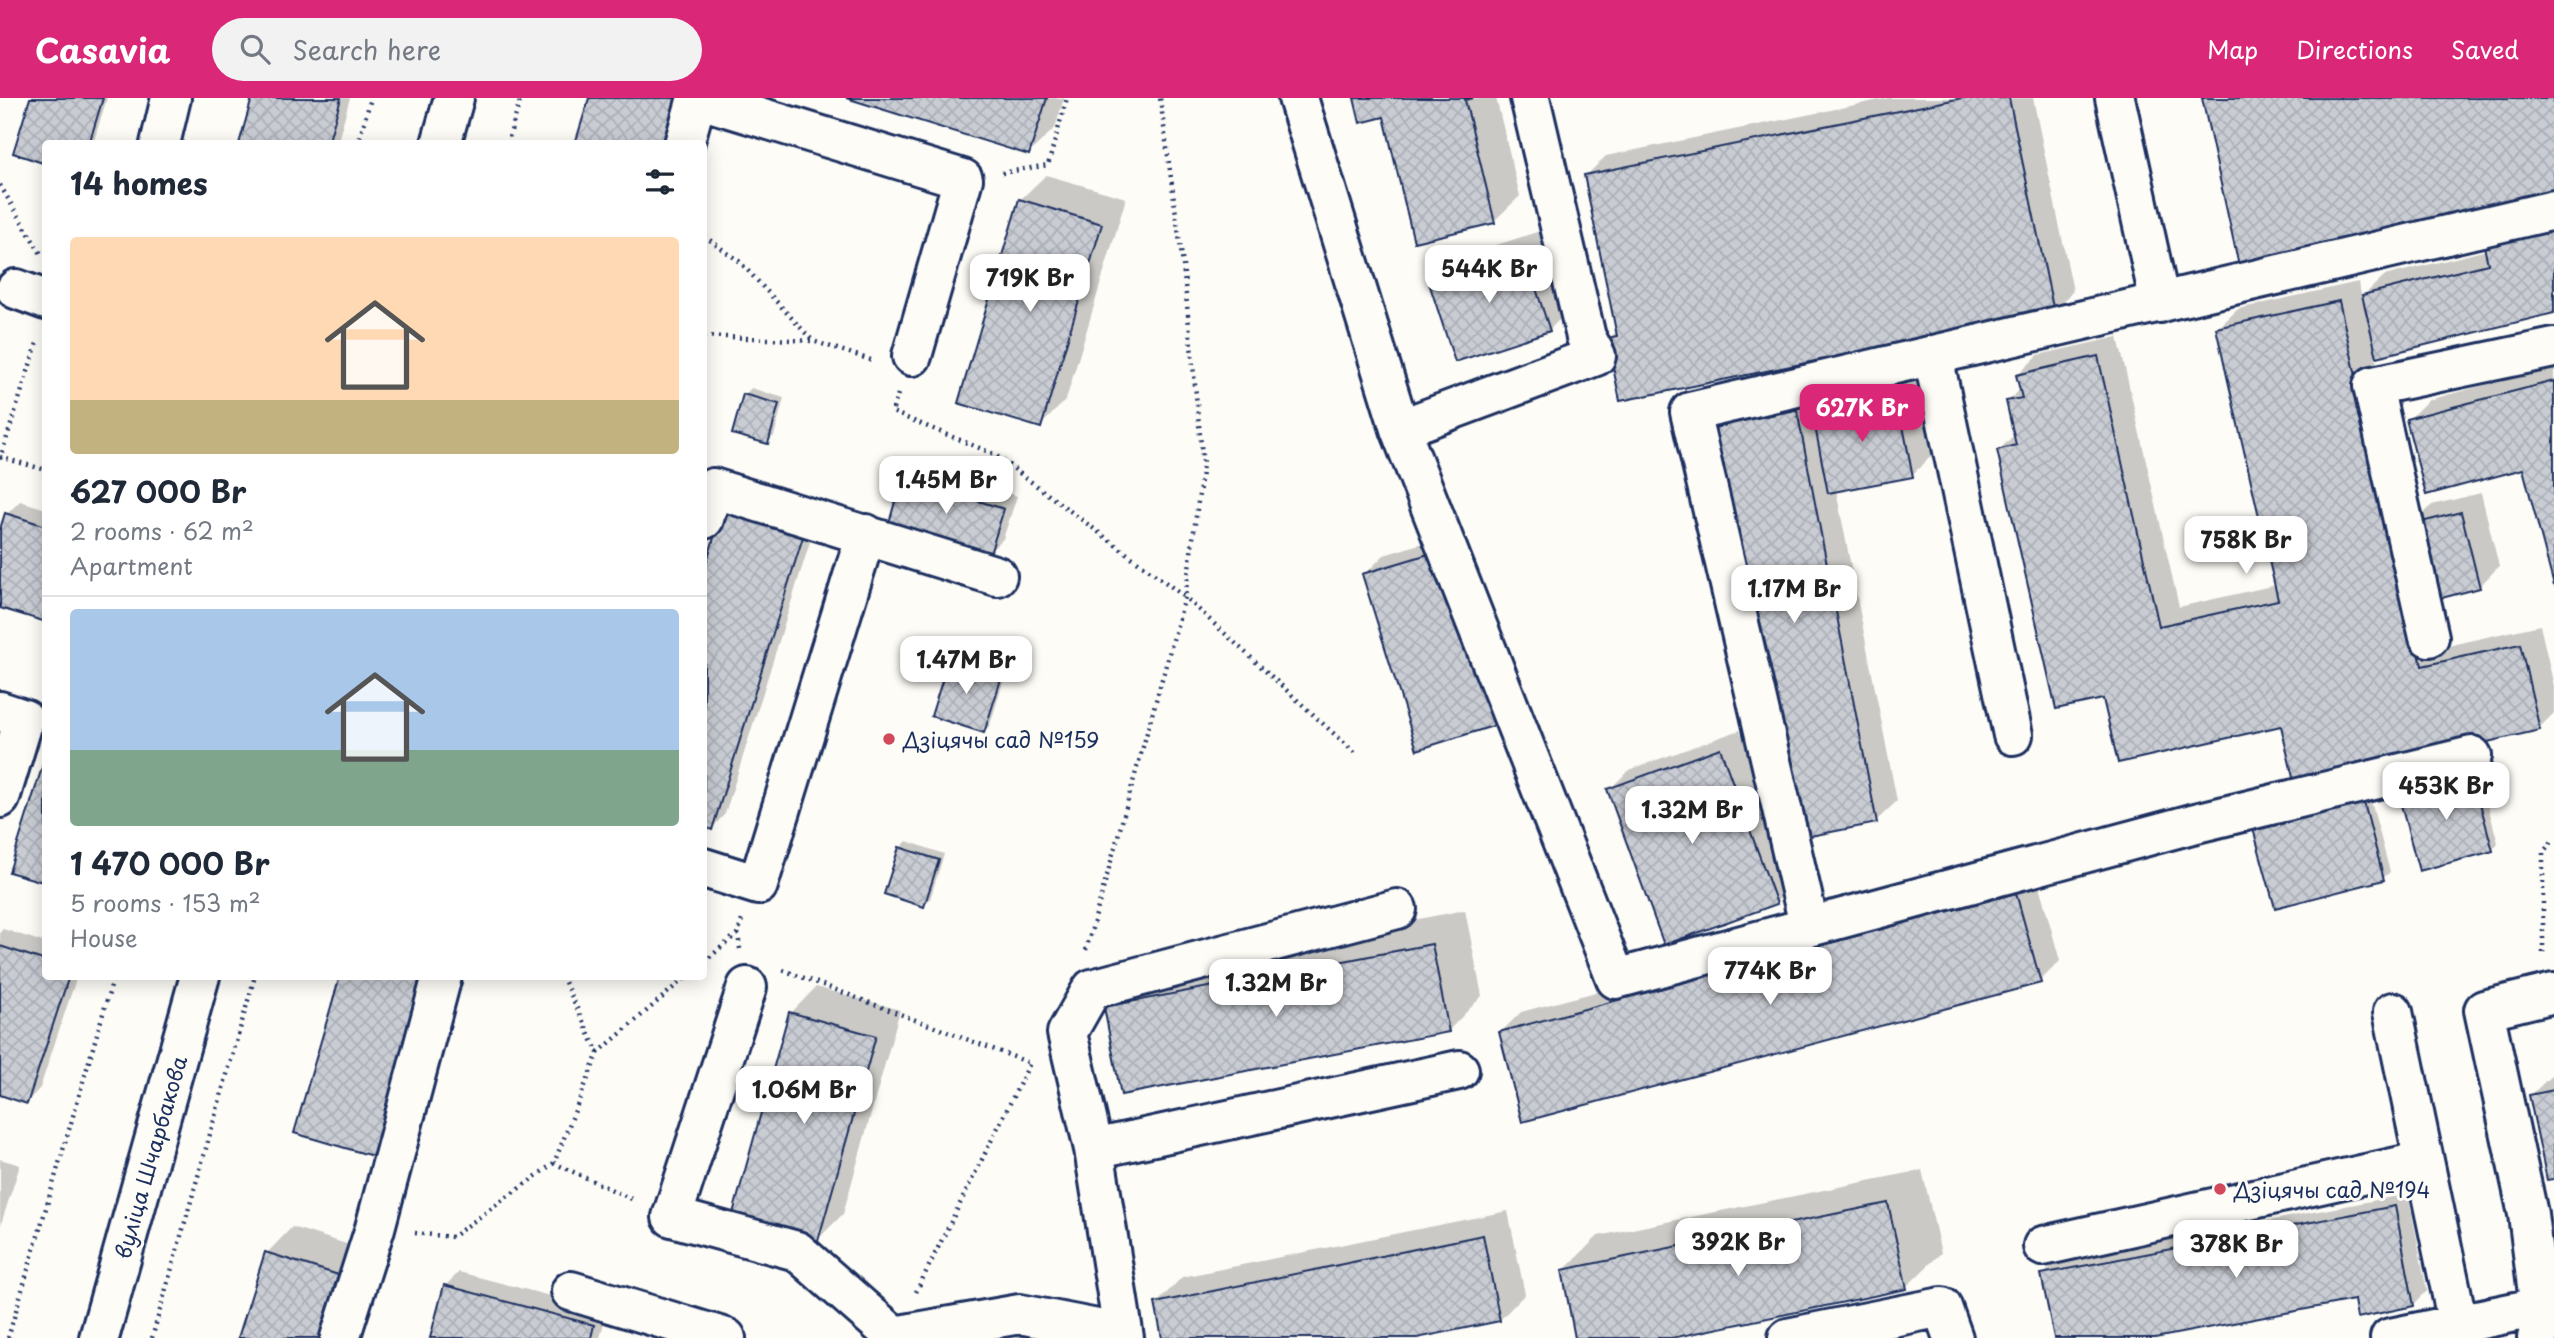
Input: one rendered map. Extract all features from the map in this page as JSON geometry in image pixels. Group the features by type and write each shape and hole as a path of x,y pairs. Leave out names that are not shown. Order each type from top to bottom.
{"street":[{"path":"161,140 171,98"},
{"path":"442,140 454,98"},
{"path":"685,140 697,98 963,179 909,364"},
{"path":"1298,98 1400,429 1616,979 2192,824 2472,756"},
{"path":"1400,429 1596,356 1586,337 1530,98"},
{"path":"2115,98 2160,303"},
{"path":"1809,925 1690,412 2554,210"},
{"path":"2429,637 2373,386 2554,348"},
{"path":"1933,356 2013,735"},
{"path":"707,509 713,488 997,576"},
{"path":"707,869 758,885 866,534"},
{"path":"0,711 24,719 0,798"},
{"path":"747,987 671,1217 797,1251 894,1337 1020,1314 1124,1336 1094,1149 1067,1033 1092,989 1397,909"},
{"name":"вуліца Шчарбакова","path":"99,1338 199,980"},
{"path":"340,1338 375,1228 441,980"},
{"path":"2390,1338 2458,1324 2538,1322 2541,1211 2484,1010 2549,994"},
{"path":"2393,1012 2458,1324"},
{"path":"1094,1149 1459,1070"},
{"path":"2043,1246 2424,1161"},
{"path":"570,1291 726,1338"},
{"path":"1788,1338 1942,1307 1953,1338"}],"path":[{"path":"359,140 371,98"},
{"path":"508,140 521,98"},
{"path":"963,179 1048,165 1067,98"},
{"path":"1160,98 1183,265 1203,465 1185,597"},
{"path":"0,186 42,254"},
{"path":"707,238 739,261 813,341"},
{"path":"34,306 0,458 42,469"},
{"path":"707,336 813,341 909,364 892,412 994,454 1185,597 1356,754"},
{"path":"2549,994 2543,852 2554,839"},
{"path":"707,959 738,933 742,919"},
{"path":"747,987 780,969 1030,1063 1038,1074"},
{"path":"8,1338 113,980"},
{"path":"152,1338 254,980"},
{"path":"564,980 598,1053"},
{"path":"375,1228 453,1237 554,1163 598,1053 682,980"},
{"path":"554,1163 671,1217"}],"building":[{"path":"30,98 103,98 90,140 42,140 42,163 13,153"},
{"path":"252,98 341,98 329,140 240,140"},
{"path":"589,98 678,98 665,140 576,140"},
{"path":"846,98 1047,98 1029,155"},
{"path":"1354,98 1473,98 1465,100 1495,223 1414,242 1384,117 1360,123"},
{"path":"1962,98 2009,98 2054,312 1620,401 1607,338 1617,336 1584,175"},
{"path":"2202,98 2554,98 2554,200 2240,270"},
{"path":"1019,199 1102,224 1041,428 958,403"},
{"path":"2554,215 2554,313 2377,357 2362,295 2488,264 2481,233"},
{"path":"1523,249 1550,331 1455,362 1428,280"},
{"path":"2339,301 2422,666 2520,644 2540,730 2295,786 2281,726 2118,763 2103,699 2056,709 1997,450 2016,445 2006,401 2022,398 2016,375 2098,356 2159,626 2278,600 2216,328"},
{"path":"2554,381 2554,586 2523,469 2426,495 2406,419"},
{"path":"743,394 779,404 768,444 732,434"},
{"path":"1897,395 1913,477 1828,493 1812,411"},
{"path":"1797,410 1877,823 1790,840 1710,427"},
{"path":"902,477 1004,509 990,554 889,523"},
{"path":"725,501 806,527 712,830 707,828 707,561"},
{"path":"2461,512 2480,588 2430,601 2410,525"},
{"path":"5,513 42,525 42,621 0,608 0,529"},
{"path":"1442,550 1496,725 1417,750 1362,574"},
{"path":"949,659 1002,676 984,733 931,716"},
{"path":"1720,748 1777,904 1664,945 1607,789"},
{"path":"42,768 42,882 9,872"},
{"path":"2472,774 2493,851 2419,871 2398,794"},
{"path":"2362,795 2384,880 2275,908 2252,825"},
{"path":"899,847 939,860 924,907 884,894"},
{"path":"2016,893 2041,983 1522,1122 1499,1032"},
{"path":"1432,944 1449,1032 1121,1095 1104,1007"},
{"path":"0,946 42,960 42,980 68,980 27,1104 0,1095"},
{"path":"339,980 428,980 376,1157 294,1133"},
{"path":"789,1012 876,1036 818,1241 732,1217"},
{"path":"2554,1090 2554,1179 2547,1180 2529,1095"},
{"path":"1888,1203 1907,1289 1672,1338 1575,1338 1562,1270"},
{"path":"2395,1206 2414,1306 2357,1318 2354,1300 2155,1338 2054,1338 2041,1274"},
{"path":"1483,1235 1500,1321 1417,1338 1162,1338 1155,1303"},
{"path":"265,1252 345,1277 325,1338 238,1338"},
{"path":"444,1285 594,1325 591,1338 430,1338"}],"place":[{"name":"Дзіцячы сад №159","path":"889,739"},
{"name":"Дзіцячы сад №194","path":"2220,1189"}]}
